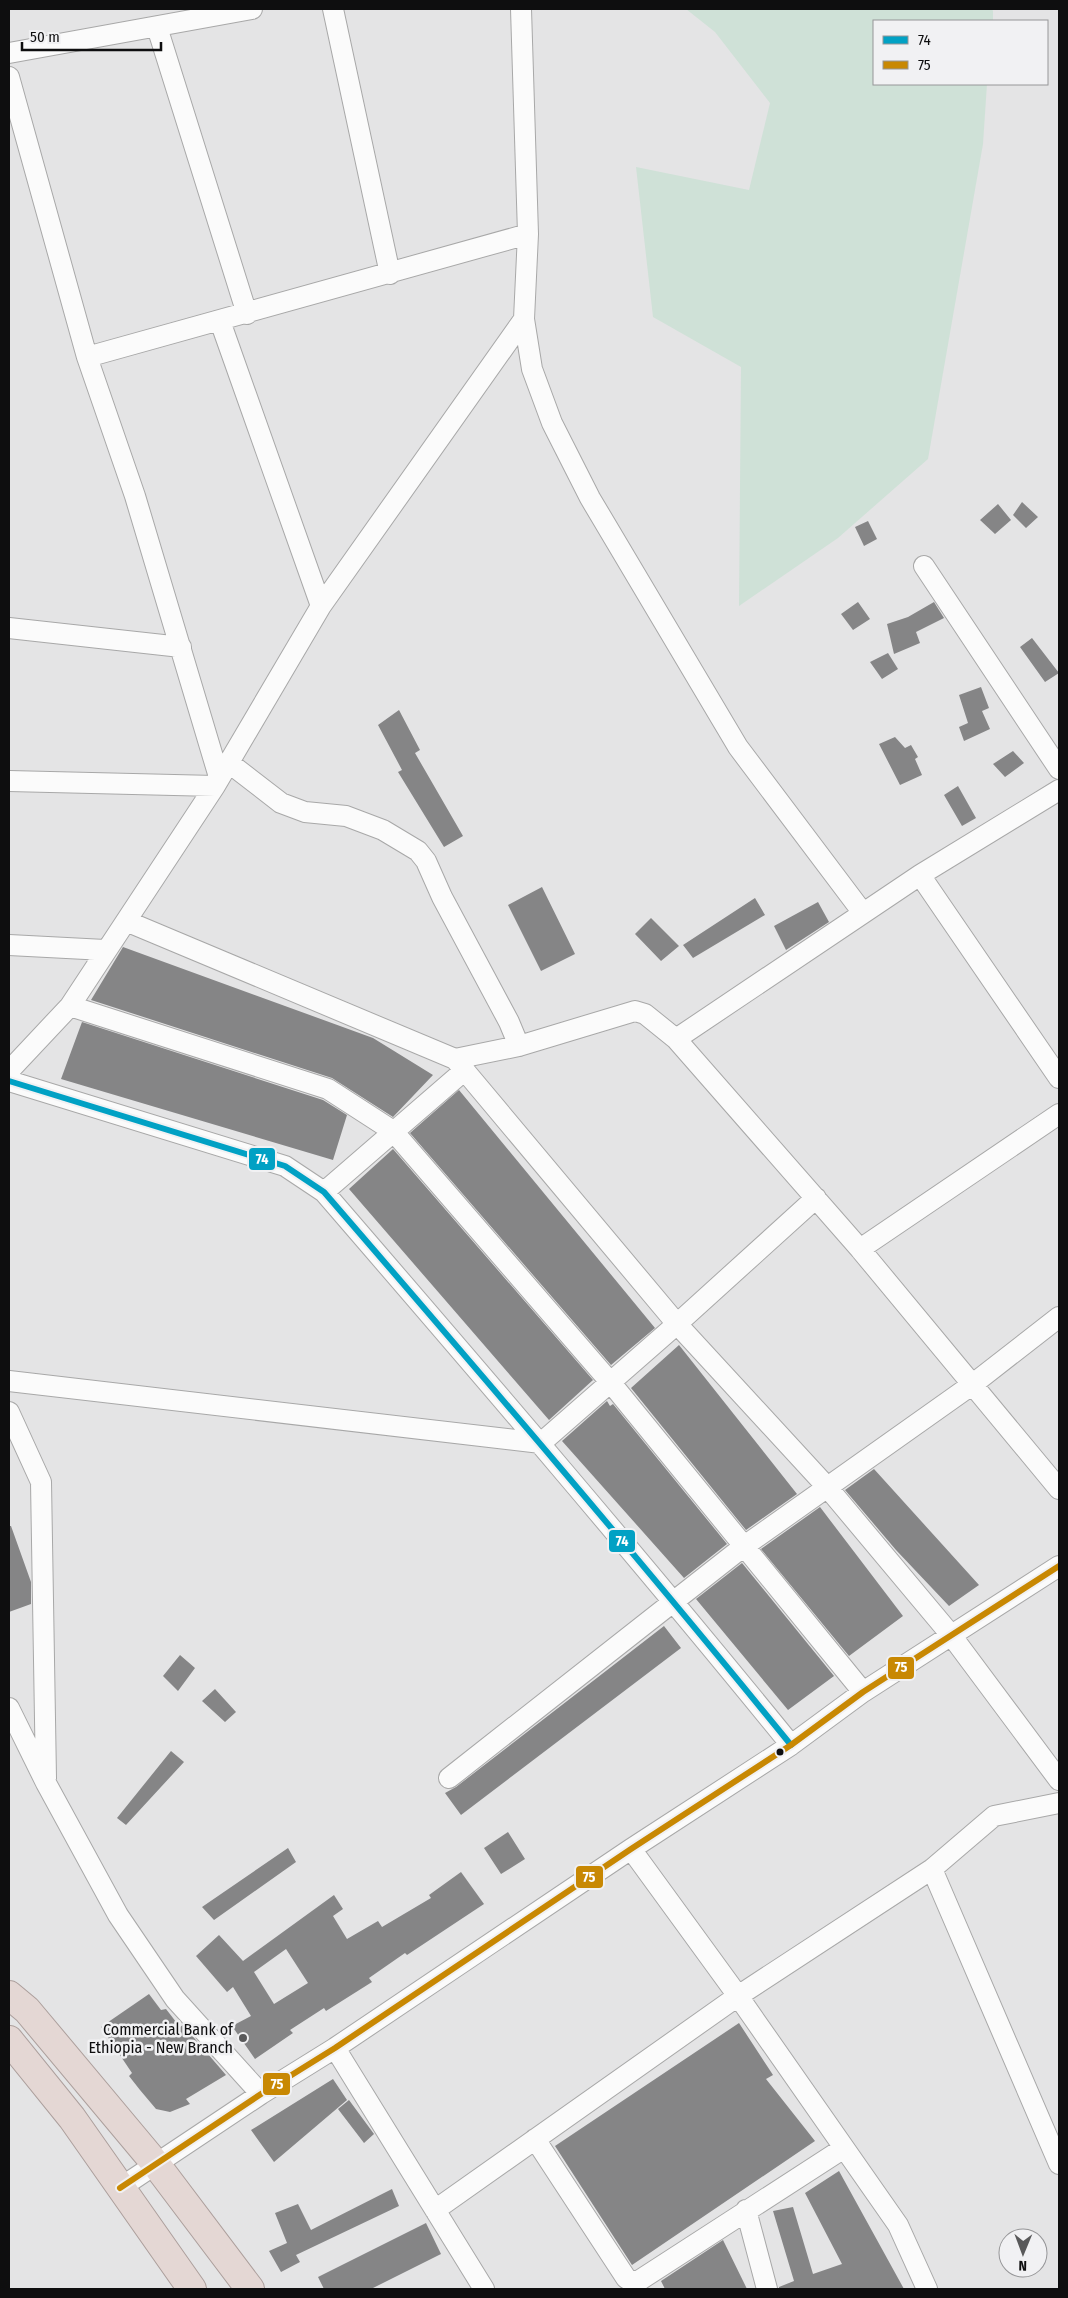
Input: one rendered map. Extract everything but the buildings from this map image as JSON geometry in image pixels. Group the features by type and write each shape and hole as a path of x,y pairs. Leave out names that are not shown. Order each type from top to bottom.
{"highway":[{"path":"9,1994 27,2010 156,2163 250,2289"},
{"path":"10,2042 72,2118 190,2288"}],"street":[{"path":"9,53 252,9"},
{"path":"333,9 390,274"},
{"path":"521,9 528,234 524,319 532,369 552,423 590,498 738,747 863,913"},
{"path":"157,27 247,314"},
{"path":"9,77 88,357 135,496 221,775"},
{"path":"88,357 528,234"},
{"path":"9,1071 70,1006 221,775 321,606 524,319"},
{"path":"220,321 321,606"},
{"path":"924,566 1059,769"},
{"path":"9,628 181,647"},
{"path":"9,781 221,775 305,812 346,816 383,830 418,851 426,861 450,913 509,1022 519,1046"},
{"path":"676,1039 920,875 1059,790"},
{"path":"920,875 1059,1078"},
{"path":"126,921 460,1064 677,1324 828,1488 951,1635 1059,1780"},
{"path":"9,945 105,950"},
{"path":"70,1006 328,1089 393,1131 611,1383 863,1692"},
{"path":"324,1192 393,1131 460,1064 635,1011 645,1014 676,1039 816,1198 1059,1489"},
{"path":"9,1081 284,1166 324,1192 674,1600 792,1745"},
{"path":"860,1249 1059,1114"},
{"path":"9,1381 541,1443 611,1383 816,1198"},
{"path":"448,1778 743,1547 973,1384 1059,1317"},
{"path":"9,1412 41,1482 46,1783"},
{"path":"120,2188 261,2094 335,2048 631,1849 792,1745 863,1692 1059,1566"},
{"path":"9,1708 46,1783 118,1915 175,1999 261,2094"},
{"path":"435,2210 738,1996 932,1869 994,1816 1059,1803"},
{"path":"631,1849 738,1996 898,2225 927,2289"},
{"path":"932,1869 1059,2164"},
{"path":"335,2048 484,2289"},
{"path":"535,2139 626,2278 632,2282 640,2280 844,2148"},
{"path":"746,2210 767,2289"}],"green space":[{"path":"686,9 992,9 993,11 993,20 873,20 873,85 987,85 983,144 928,459 838,538 739,606 741,367 653,317 636,167 749,190 770,103 715,32"}],"transit line":[{"name":"74","path":"9,1081 285,1166 324,1192 560,1467 791,1745"},
{"name":"75","path":"120,2188 261,2094 335,2048 631,1849 791,1745 863,1692 1059,1566"}],"place":[{"name":"Commercial Bank of Ethiopia - New Branch","path":"243,2038"}]}
